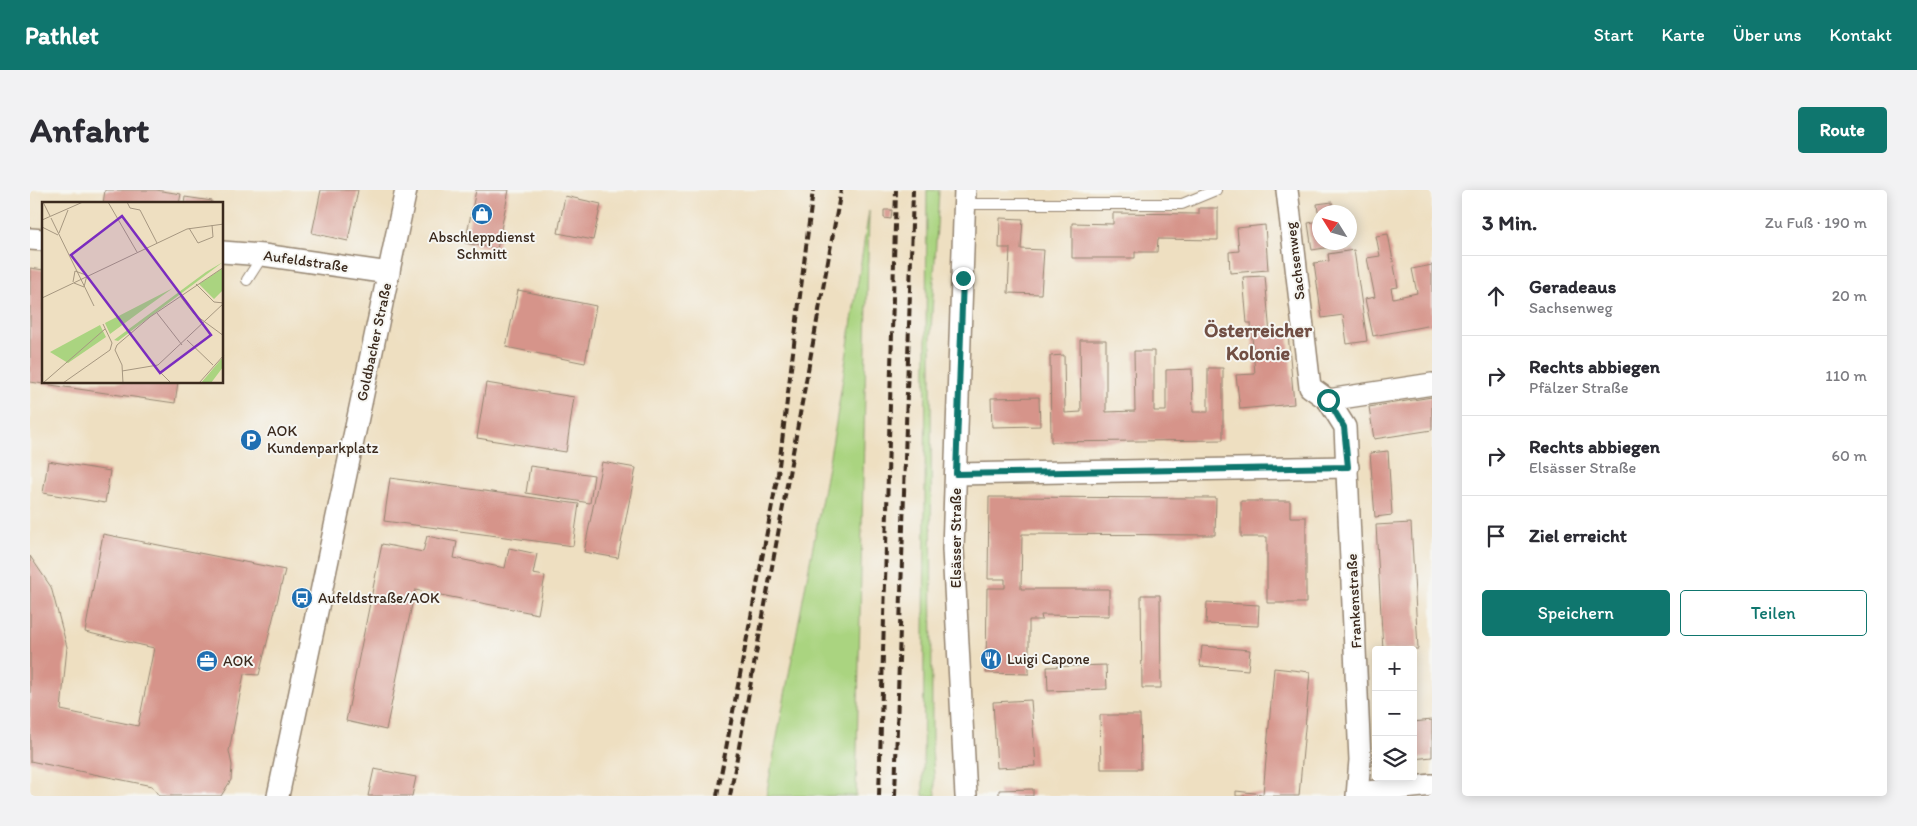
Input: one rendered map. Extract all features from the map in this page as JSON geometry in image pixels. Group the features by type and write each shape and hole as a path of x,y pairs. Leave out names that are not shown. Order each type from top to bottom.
{"street":[{"name":"Goldbacher Straße","path":"278,794 406,190"},
{"name":"Sachsenweg","path":"1287,190 1310,387 1328,400 1344,427 1348,467"},
{"name":"Elsässer Straße","path":"965,197 954,549 966,796"},
{"name":"Aufeldstraße","path":"224,252 263,255 389,273"},
{"path":"1328,400 1432,384"},
{"path":"956,474 1348,467"},
{"name":"Frankenstraße","path":"1348,467 1360,760 1357,794"},
{"path":"1357,794 1432,785"}],"lane":[{"path":"965,197 1182,204 1216,190"},
{"path":"247,280 263,255"}],"green space":[{"path":"927,190 939,190 931,331 932,751 936,796 923,796"},
{"path":"869,211 856,796 766,796 835,429"}],"building":[{"path":"105,190 156,190 181,194 179,202 103,202"},
{"path":"321,190 358,190 348,241 312,233"},
{"path":"476,190 509,190 497,249 465,243"},
{"path":"565,196 601,204 593,240 558,233"},
{"path":"185,197 212,201 212,202 184,202"},
{"path":"1332,202 1332,205 1317,205"},
{"path":"1199,208 1218,208 1218,240 1158,239 1157,252 1135,252 1135,258 1072,258 1072,223 1113,224 1113,213 1199,214"},
{"path":"884,210 892,210 891,219 884,218"},
{"path":"1000,218 1023,219 1021,249 1044,250 1041,294 1008,293 1010,248 999,248"},
{"path":"1312,222 1312,250 1308,223"},
{"path":"1265,225 1268,270 1230,273 1229,252 1239,251 1237,228"},
{"path":"1388,234 1398,287 1391,288 1393,298 1417,293 1412,269 1432,265 1432,325 1373,336 1365,299 1375,297 1367,258 1380,256 1376,236"},
{"path":"1354,250 1367,341 1347,344 1343,315 1322,318 1314,263 1329,261 1328,254"},
{"path":"30,268 42,270 42,384 30,382"},
{"path":"1265,276 1270,335 1288,333 1294,404 1240,409 1236,375 1255,374 1251,323 1247,323 1243,277"},
{"path":"518,290 596,306 585,363 506,347"},
{"path":"1080,340 1106,340 1106,412 1135,411 1134,351 1154,351 1154,411 1166,411 1166,370 1192,369 1193,412 1208,412 1208,368 1223,368 1223,440 1051,442 1050,356 1064,355 1065,413 1081,412"},
{"path":"486,383 574,397 566,452 477,438"},
{"path":"44,384 178,384 175,403"},
{"path":"1039,397 1040,426 992,427 991,398"},
{"path":"1432,397 1432,430 1374,439 1369,407"},
{"path":"1388,451 1392,515 1375,517 1370,453"},
{"path":"48,461 110,471 105,503 43,493"},
{"path":"602,462 636,468 618,558 584,552"},
{"path":"530,466 594,475 590,503 526,493"},
{"path":"390,478 579,504 573,546 384,521"},
{"path":"989,497 1216,498 1215,535 1022,534 1021,589 1109,589 1109,616 1041,615 1042,620 1029,620 1029,674 986,673 987,588 1005,588 1005,579 988,579"},
{"path":"1241,501 1290,501 1290,517 1306,517 1306,603 1267,603 1267,537 1241,537"},
{"path":"1411,523 1418,649 1417,646 1383,646 1376,525"},
{"name":"AOK","path":"103,534 285,570 259,675 244,674 229,751 232,765 231,780 221,796 159,796 152,786 30,761 30,556 51,587 67,647 61,710 138,726 154,648 85,632"},
{"path":"427,536 457,542 454,558 505,568 509,548 537,554 533,574 545,576 538,614 415,590 386,730 346,721 382,544 423,552"},
{"path":"1141,595 1160,595 1161,688 1142,688"},
{"path":"1207,602 1259,605 1258,626 1206,624"},
{"path":"1202,646 1250,650 1248,670 1200,666"},
{"path":"1106,665 1107,689 1048,691 1047,667"},
{"path":"1274,668 1310,672 1299,796 1236,796 1236,791 1263,794"},
{"path":"1031,700 1036,766 997,768 993,702"},
{"path":"1100,715 1140,715 1141,769 1101,769"},
{"path":"1432,720 1432,757 1417,759 1417,722"},
{"path":"374,769 416,777 412,796 368,796"},
{"path":"1033,789 1033,796 999,796 999,790"}],"railway":[{"path":"717,796 778,474 813,190"},
{"path":"730,796 841,190"},
{"path":"879,796 896,190"},
{"path":"895,796 913,190"}],"place":[{"name":"Abschleppdienst Schmitt","path":"482,214"},
{"name":"AOK Kundenparkplatz","path":"251,440"},
{"name":"Aufeldstraße/AOK","path":"302,598"},
{"name":"Luigi Capone","path":"991,659"},
{"name":"AOK","path":"207,661"}],"district":[{"name":"Österreicher Kolonie","path":"1258,342"}],"route":[{"path":"963,278 956,474 1348,467 1344,427 1328,400"}]}
